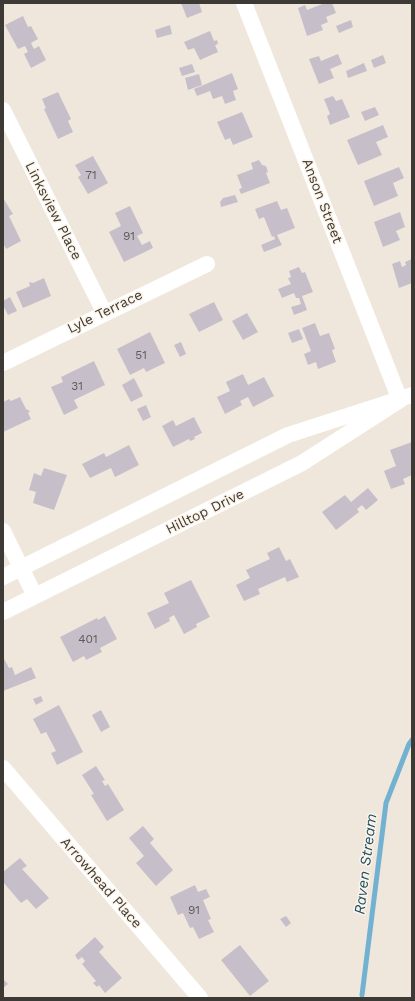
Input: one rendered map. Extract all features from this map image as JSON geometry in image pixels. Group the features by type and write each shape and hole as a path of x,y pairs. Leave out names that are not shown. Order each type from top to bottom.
{"street":[{"name":"Anson Street","path":"244,3 406,398"},
{"name":"Linksview Place","path":"3,110 104,312"},
{"name":"Lyle Terrace","path":"3,362 104,312 207,264"},
{"path":"3,577 288,435 406,398"},
{"name":"Hilltop Drive","path":"3,612 302,463 406,398"},
{"path":"3,532 35,596"},
{"name":"Arrowhead Place","path":"3,768 200,998"}],"building":[{"path":"181,3 199,3 202,12 187,18"},
{"path":"325,3 332,3 336,13 326,17 328,22 321,25 323,30 307,36 298,8 305,5 307,10"},
{"path":"23,16 28,27 31,26 38,39 31,43 34,49 39,46 46,60 31,68 24,54 28,52 25,46 18,49 5,25"},
{"path":"351,20 353,27 339,33 336,26"},
{"path":"170,25 172,34 157,38 155,30"},
{"path":"210,31 214,41 217,40 218,44 215,45 218,52 200,60 194,48 188,50 184,42"},
{"path":"338,54 342,64 330,69 334,78 319,84 309,59 319,56 321,61"},
{"path":"383,55 386,63 374,68 371,60"},
{"path":"364,63 367,71 348,78 346,71"},
{"path":"192,64 195,72 182,76 179,68"},
{"path":"232,73 238,89 233,91 236,100 225,104 222,96 213,99 210,91 197,96 194,89"},
{"path":"199,74 202,85 188,90 185,78"},
{"path":"58,92 71,119 68,121 73,132 58,139 44,109 46,108 42,99"},
{"path":"333,96 336,101 342,99 350,117 330,125 327,116 330,114 324,99"},
{"path":"375,107 379,115 365,121 361,112"},
{"path":"242,112 253,137 233,145 230,138 225,140 217,122"},
{"path":"383,125 388,137 376,142 382,155 358,165 347,140"},
{"path":"93,156 108,183 88,194 78,177 81,175 75,165"},
{"path":"259,160 262,165 266,166 268,172 266,173 270,183 241,194 239,189 242,188 237,175 253,169 251,163"},
{"path":"399,167 404,178 393,183 398,196 374,206 364,181"},
{"path":"235,195 238,202 221,207 220,202 223,198"},
{"path":"3,198 13,214 9,216 21,241 6,249 3,243"},
{"path":"277,201 281,210 287,208 295,228 277,235 282,245 264,252 261,245 275,239 274,236 272,237 264,217 259,219 255,209"},
{"path":"130,206 143,233 137,236 142,245 150,241 153,248 124,262 109,232 121,226 115,213"},
{"path":"400,212 405,227 396,231 400,240 383,247 374,222"},
{"path":"412,259 412,283 399,288 392,264 400,261 402,267 406,265 405,262"},
{"path":"299,267 302,273 305,272 313,292 302,296 307,310 294,315 291,307 301,304 299,298 296,298 294,293 282,298 278,289 291,284 288,278 291,277 289,271"},
{"path":"44,278 51,296 23,308 16,292 30,286 29,282 33,283"},
{"path":"10,297 17,311 8,315 3,305 3,301"},
{"path":"214,302 223,320 199,332 189,314"},
{"path":"247,313 258,332 243,340 232,321"},
{"path":"315,323 320,336 329,333 335,349 332,350 336,362 318,369 316,362 308,365 304,354 311,351 302,328"},
{"path":"299,329 303,339 292,343 288,333"},
{"path":"150,332 165,363 146,372 144,368 130,375 117,349"},
{"path":"181,342 186,354 180,357 174,345"},
{"path":"94,361 105,385 74,400 78,408 64,415 51,387 63,382 61,377"},
{"path":"243,374 248,385 264,377 274,396 253,407 248,397 240,401 242,405 225,414 217,397 230,391 226,382"},
{"path":"134,378 143,396 131,402 122,385"},
{"path":"20,397 26,409 30,411 28,413 31,419 3,432 3,402 9,399 11,401"},
{"path":"146,405 151,417 143,421 137,409"},
{"path":"194,417 202,433 194,437 195,439 190,441 189,439 173,447 162,426 173,420 176,426"},
{"path":"412,442 412,475 403,479 405,484 391,489 384,471 396,466 390,450"},
{"path":"129,445 139,465 115,477 111,468 90,478 82,464 104,453 106,457"},
{"path":"44,468 67,475 54,510 33,503 36,492 29,490 34,473 41,476"},
{"path":"368,488 378,500 366,510 362,505 357,509 359,512 336,530 322,512 345,495 351,502"},
{"path":"279,547 286,561 290,559 299,577 287,582 285,577 258,589 260,594 244,601 236,585 250,578 246,570 270,559 267,553"},
{"path":"191,580 210,617 196,624 197,627 184,634 174,615 169,618 170,621 155,629 147,613 169,603 164,593"},
{"path":"105,616 117,639 100,648 102,652 86,660 84,656 73,662 60,637 97,618 98,620"},
{"path":"3,657 9,668 12,667 15,675 31,667 36,678 3,691"},
{"path":"41,696 43,701 36,705 33,699"},
{"path":"59,705 83,752 57,765 51,753 56,751 46,732 41,734 33,719"},
{"path":"101,710 110,727 101,732 92,715"},
{"path":"96,766 105,780 102,781 105,786 108,784 124,810 107,821 91,795 94,794 82,775"},
{"path":"143,826 154,839 150,843 173,870 156,886 136,863 144,856 129,838"},
{"path":"20,858 27,866 22,869 49,898 36,909 27,899 21,903 3,882 3,872"},
{"path":"195,885 198,892 206,889 210,897 203,900 211,919 208,920 214,932 199,939 193,927 190,928 183,913 178,915 170,897"},
{"path":"286,916 291,923 286,927 280,919"},
{"path":"95,937 104,947 99,952 122,978 105,993 99,985 97,987 93,983 96,981 82,964 85,961 82,957 78,960 75,955"},
{"path":"240,945 269,981 250,996 221,960"},
{"path":"3,979 8,984 3,988"}],"waterway":[{"name":"Raven Stream","path":"362,995 386,803 409,744 412,740"}]}
